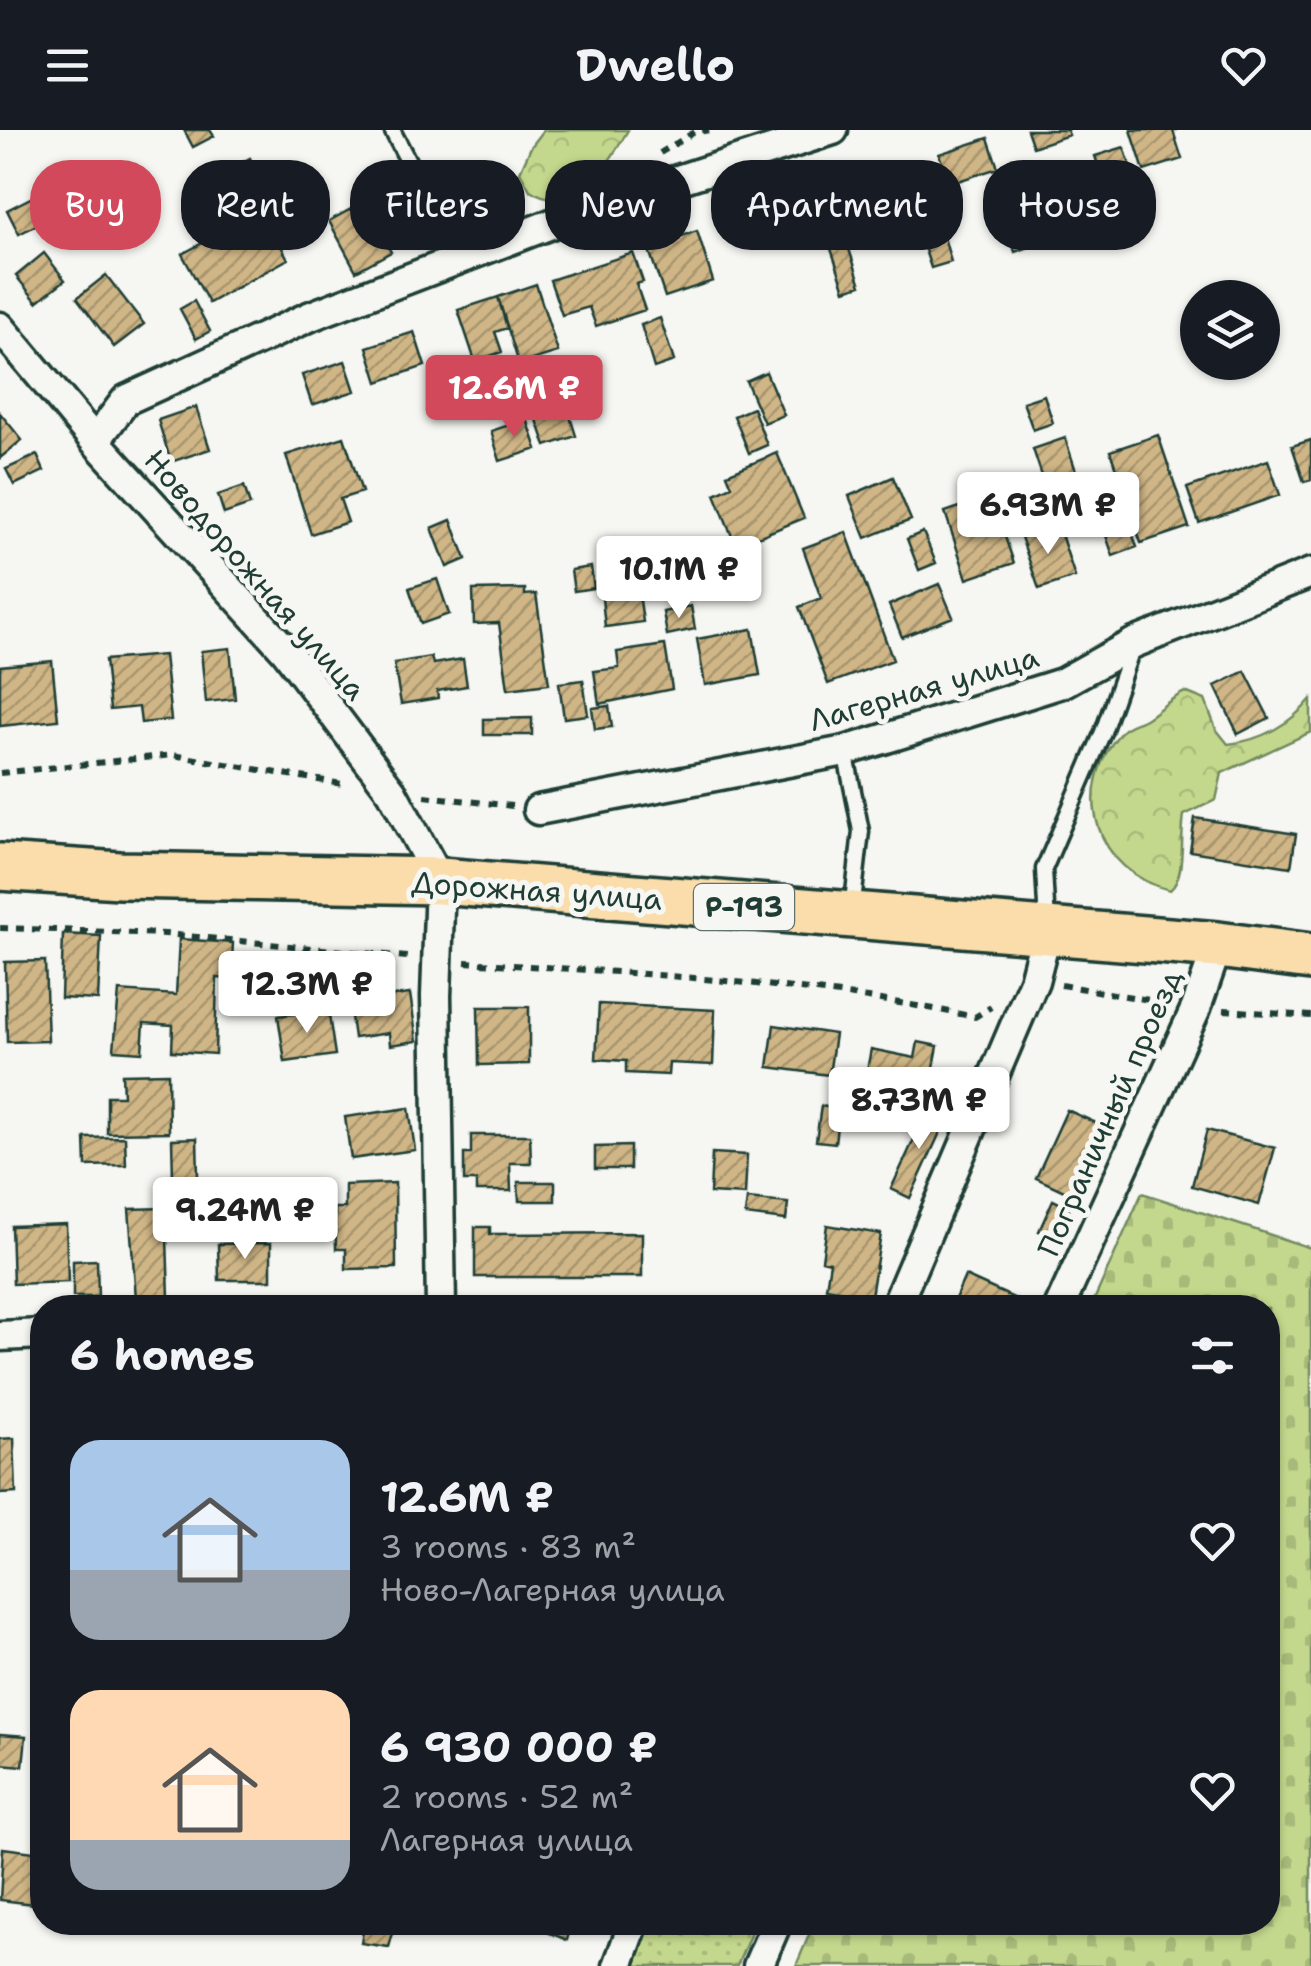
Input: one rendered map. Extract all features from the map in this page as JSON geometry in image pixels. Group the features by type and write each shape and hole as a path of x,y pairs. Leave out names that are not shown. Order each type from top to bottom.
{"main road":[{"name":"Дорожная улица","path":"0,867 120,874 440,881 1047,930 1311,957"}],"street":[{"path":"95,441 126,400 311,316 646,189 833,130"},
{"name":"Новодорожная улица","path":"0,327 95,441 286,651 392,792 440,881"},
{"name":"Лагерная улица","path":"538,810 845,751 1062,683 1134,644 1311,573"},
{"path":"440,881 437,960 442,1295"},
{"path":"901,1295 1034,981 1047,930"},
{"name":"Пограничный проезд","path":"1065,1295 1196,1008 1218,945"},
{"path":"0,1336 30,1335"},
{"path":"618,1966 629,1935"},
{"path":"758,1966 771,1935"}],"lane":[{"path":"392,130 458,258"},
{"path":"1047,930 1044,869 1103,732 1134,644"},
{"path":"845,751 861,831 851,917"}],"path":[{"path":"0,774 173,756 392,792 538,810"},
{"path":"0,928 165,934 437,960 715,978 877,997 974,1017 1034,981"}],"green space":[{"path":"544,130 628,130 610,160 545,160 545,196 530,190 525,181 525,161"},
{"path":"1185,692 1205,700 1216,729 1228,744 1274,730 1311,699 1311,732 1222,773 1216,800 1184,815 1180,867 1170,890 1145,881 1108,848 1098,827 1094,804 1096,780 1120,733"},
{"path":"1142,1193 1311,1248 1311,1966 796,1966 809,1935 1280,1935 1280,1295 1096,1295"},
{"path":"645,1935 750,1935 737,1966 633,1966"}],"building":[{"path":"184,130 210,130 214,136 193,147"},
{"path":"1027,130 1067,130 1069,135 1033,147"},
{"path":"1131,130 1177,130 1173,131 1182,159 1156,167 1156,160 1141,160"},
{"path":"988,138 995,160 983,160 983,173 963,179 963,160 941,160 939,154"},
{"path":"1124,147 1128,160 1096,160 1095,156"},
{"path":"30,198 30,228 19,234 7,210"},
{"path":"350,210 350,250 391,252 356,271 330,220"},
{"path":"697,231 713,281 665,297 649,250 691,250 691,233"},
{"path":"189,250 283,250 288,259 209,303 182,254"},
{"path":"831,250 849,250 861,285 845,290"},
{"path":"925,250 948,250 951,262 931,268"},
{"path":"44,253 65,280 37,302 16,276"},
{"path":"633,253 643,282 636,284 645,310 596,326 589,307 562,315 550,280"},
{"path":"106,275 144,324 114,347 77,298"},
{"path":"536,284 558,352 519,364 498,297"},
{"path":"498,297 507,328 495,332 502,352 475,361 458,310"},
{"path":"194,301 210,331 196,339 180,309"},
{"path":"660,318 674,361 654,368 641,325"},
{"path":"414,332 425,366 378,382 367,347"},
{"path":"345,361 355,391 312,405 302,375"},
{"path":"766,372 784,415 764,423 746,381"},
{"path":"1044,395 1053,423 1033,430 1023,402"},
{"path":"196,407 210,449 171,462 158,420"},
{"path":"753,408 767,445 749,453 734,416"},
{"path":"568,410 576,436 546,446 537,420"},
{"path":"0,413 22,440 0,458"},
{"path":"527,419 537,449 500,461 491,431"},
{"path":"1158,435 1189,527 1141,543 1110,451"},
{"path":"344,437 362,492 340,499 348,522 311,534 286,455"},
{"path":"1065,438 1083,492 1051,503 1033,449"},
{"path":"1311,440 1311,480 1304,482 1292,446"},
{"path":"777,453 804,518 736,546 715,494 732,486 727,474"},
{"path":"37,455 44,471 14,485 6,469"},
{"path":"1268,460 1280,495 1199,523 1187,488"},
{"path":"1111,472 1137,547 1113,556 1087,480"},
{"path":"893,477 911,520 866,538 849,496"},
{"path":"244,486 250,505 224,514 218,495"},
{"path":"991,496 1014,563 967,579 945,512"},
{"path":"451,520 466,559 447,567 432,528"},
{"path":"1058,525 1075,577 1039,589 1021,537"},
{"path":"846,532 893,660 828,684 799,607 821,598 803,548"},
{"path":"923,532 936,563 919,570 907,539"},
{"path":"591,567 594,588 574,591 571,570"},
{"path":"437,579 449,614 421,624 409,588"},
{"path":"939,584 953,617 902,637 889,605"},
{"path":"525,589 525,595 536,594 549,684 508,689 499,623 474,624 473,590"},
{"path":"639,593 643,622 605,627 602,598"},
{"path":"691,606 695,629 667,635 663,612"},
{"path":"752,629 760,675 705,685 697,639"},
{"path":"665,645 672,689 599,704 594,671 619,668 617,652"},
{"path":"230,648 235,699 206,702 201,651"},
{"path":"164,655 171,720 141,723 139,707 110,710 105,660"},
{"path":"431,657 433,664 463,659 467,686 437,691 438,698 401,704 394,663"},
{"path":"52,661 58,720 0,726 0,666"},
{"path":"1245,671 1269,718 1238,734 1215,686"},
{"path":"583,680 588,715 564,718 559,683"},
{"path":"609,706 612,727 595,729 592,708"},
{"path":"532,718 532,735 484,735 484,719"},
{"path":"1195,818 1296,834 1291,867 1190,851"},
{"path":"63,934 101,936 98,1000 61,998"},
{"path":"179,939 233,943 231,979 217,978 215,1054 172,1051 173,1025 144,1023 142,1052 114,1050 119,991 176,995"},
{"path":"45,961 48,1041 7,1042 5,962"},
{"path":"410,994 417,1041 390,1045 389,1033 354,1038 349,1002"},
{"path":"599,1004 715,1010 713,1065 669,1063 668,1075 626,1073 626,1061 596,1059"},
{"path":"478,1007 529,1007 529,1064 479,1065"},
{"path":"328,1009 335,1055 285,1062 278,1016"},
{"path":"774,1025 835,1034 829,1075 768,1067"},
{"path":"918,1042 938,1046 928,1099 864,1086 871,1049 915,1058"},
{"path":"168,1073 169,1132 107,1133 107,1096 123,1096 122,1074"},
{"path":"821,1106 839,1109 835,1143 816,1141"},
{"path":"929,1107 948,1115 910,1198 891,1189"},
{"path":"409,1108 415,1150 351,1159 345,1117"},
{"path":"1067,1110 1107,1128 1077,1197 1036,1178"},
{"path":"1207,1130 1275,1148 1259,1205 1192,1186"},
{"path":"471,1135 530,1135 531,1163 510,1163 511,1191 476,1191 476,1181 464,1181 464,1154 471,1154"},
{"path":"125,1137 126,1165 86,1166 85,1138"},
{"path":"197,1138 198,1177 173,1178 172,1139"},
{"path":"630,1146 630,1169 595,1169 595,1147"},
{"path":"712,1153 747,1155 745,1195 710,1193"},
{"path":"518,1182 555,1182 555,1201 519,1201"},
{"path":"395,1183 396,1268 346,1269 346,1249 336,1249 335,1208 345,1208 345,1185"},
{"path":"747,1199 788,1203 786,1220 745,1215"},
{"path":"1053,1200 1070,1208 1057,1239 1039,1231"},
{"path":"166,1208 169,1295 136,1295 129,1209"},
{"path":"66,1224 68,1282 13,1284 11,1226"},
{"path":"827,1225 881,1234 871,1295 826,1288 830,1262 822,1260"},
{"path":"475,1227 490,1227 490,1234 642,1233 642,1277 475,1277"},
{"path":"271,1243 271,1280 219,1280 218,1244"},
{"path":"97,1260 98,1295 73,1295 73,1261"},
{"path":"965,1276 1007,1295 957,1295"},
{"path":"14,1438 16,1493 0,1494 0,1439"},
{"path":"0,1734 26,1736 23,1766 0,1764"},
{"path":"3,1848 30,1851 30,1904 0,1900"},
{"path":"362,1935 392,1935 389,1947 361,1943"}]}
